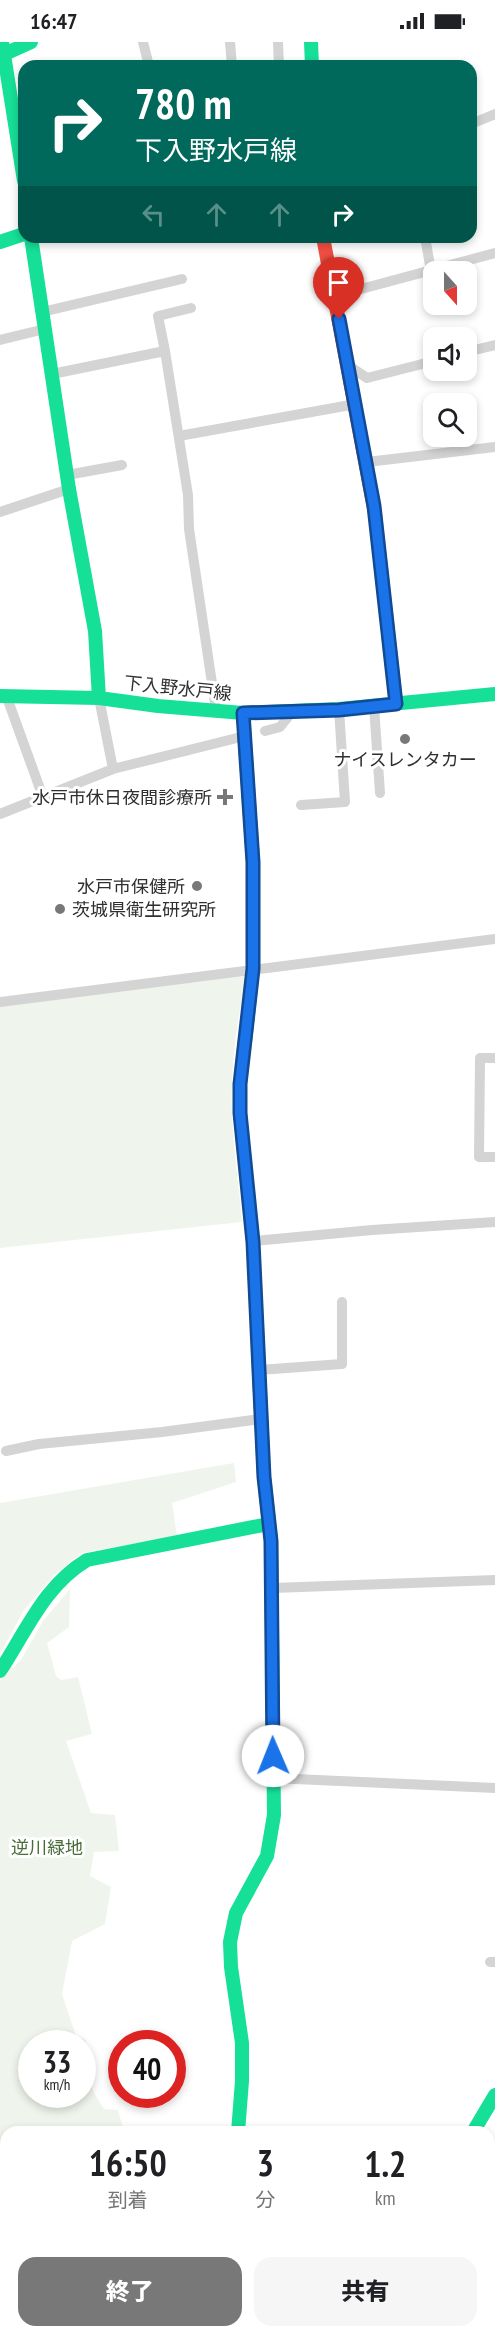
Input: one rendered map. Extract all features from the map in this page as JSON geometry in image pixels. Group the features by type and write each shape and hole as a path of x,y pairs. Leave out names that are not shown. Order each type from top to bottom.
{"main road":[{"path":"18,117 2,51 31,42"},
{"path":"311,42 312,60"},
{"path":"0,242 18,236"},
{"path":"32,243 68,482 95,631 99,698"},
{"path":"324,243 374,506 396,704"},
{"name":"下入野水戸線","path":"3,695 99,698 243,713 339,710 495,694"},
{"path":"239,2126 243,2078 242,2052 230,1949 231,1930 234,1917 262,1868 274,1829 271,1541 261,1419 253,1242 240,1113 240,1084 253,969 253,862 243,713"},
{"path":"0,1671 35,1611 60,1578 75,1566 87,1560 268,1524"},
{"path":"477,2126 495,2095"}],"street":[{"path":"143,42 148,60"},
{"path":"230,42 232,60"},
{"path":"278,42 279,60"},
{"path":"477,122 495,114"},
{"path":"426,243 429,261"},
{"path":"467,261 495,253"},
{"path":"335,296 423,273"},
{"path":"42,312 182,279"},
{"path":"191,308 158,316 188,495 189,530 216,711"},
{"path":"0,340 45,329"},
{"path":"477,349 495,345"},
{"path":"52,374 165,351"},
{"path":"349,366 367,378 423,364"},
{"path":"179,436 356,404"},
{"path":"367,462 495,447"},
{"path":"0,512 68,482 122,465"},
{"path":"3,695 43,797"},
{"path":"99,698 112,769"},
{"path":"374,706 380,793"},
{"path":"301,805 345,802 339,710"},
{"path":"265,731 280,727 292,712"},
{"path":"0,814 112,769 245,736"},
{"path":"0,1002 495,939"},
{"path":"495,1058 480,1058 479,1157 495,1157"},
{"path":"253,1242 372,1230 495,1222"},
{"path":"259,1370 342,1364 342,1302"},
{"path":"6,1451 39,1444 162,1432 261,1419"},
{"path":"273,1588 495,1580"},
{"path":"273,1778 495,1788"}],"green space":[{"path":"247,976 237,1028 232,1082 233,1130 242,1222 0,1248 0,1005"},
{"path":"234,1463 236,1482 172,1503 177,1536 81,1553 54,1575 24,1610 0,1654 0,1503"},
{"name":"逆川緑地","path":"70,1589 69,1627 47,1643 56,1676 61,1680 78,1677 92,1734 66,1741 91,1813 115,1815 119,1851 94,1852 90,1876 111,1887 105,1924 72,1941 62,1994 74,2030 18,2030 18,2108 96,2108 96,2095 104,2109 118,2110 123,2126 0,2126 0,1679 10,1666 13,1668 21,1660 43,1621"}],"traffic: fast":[{"path":"2,42 18,143"},
{"path":"0,56 31,42"},
{"path":"311,42 312,60"},
{"path":"0,242 18,236"},
{"path":"32,243 69,489 95,631 99,698"},
{"path":"375,514 396,704"},
{"path":"0,696 99,698 158,706 243,713 339,709 495,694"},
{"path":"243,713 253,862 253,969 245,1042"},
{"path":"238,2126 242,2043 231,1967 230,1942 236,1913 267,1856 274,1815 271,1541 264,1477 258,1350"},
{"path":"0,1671 48,1596 59,1583 87,1560 268,1524"},
{"path":"477,2126 495,2095"}],"traffic: slow":[{"path":"245,1042 240,1084 240,1113 253,1241 258,1350"}],"traffic: jam":[{"path":"324,243 375,514"}],"place":[{"name":"ナイスレンタカー","path":"405,739"},
{"name":"水戸市休日夜間診療所","path":"225,797"},
{"name":"水戸市保健所","path":"197,886"},
{"name":"茨城県衛生研究所","path":"60,909"}],"route":[{"path":"273,1756 271,1541 264,1477 253,1242 240,1113 242,1056 253,969 253,862 243,713 339,710 396,704 374,506 339,319"}]}
